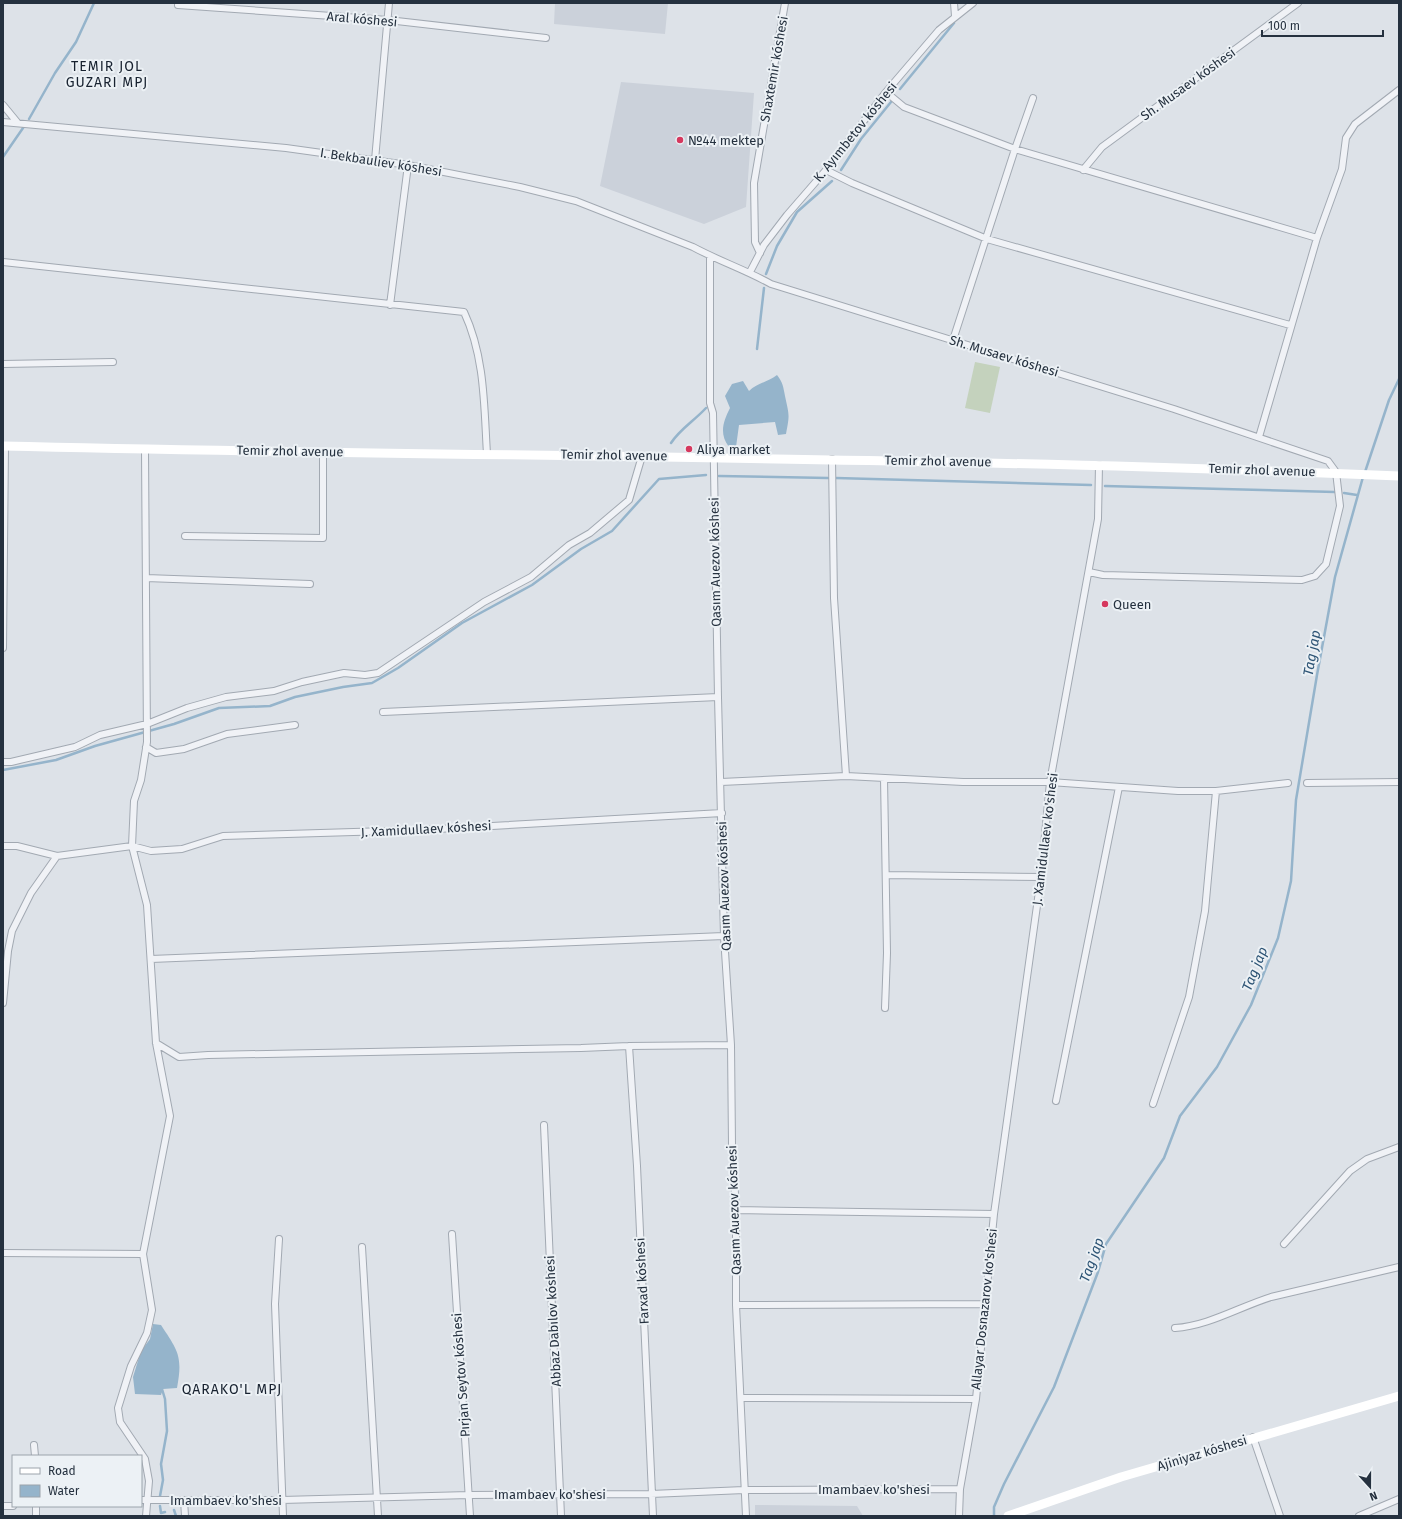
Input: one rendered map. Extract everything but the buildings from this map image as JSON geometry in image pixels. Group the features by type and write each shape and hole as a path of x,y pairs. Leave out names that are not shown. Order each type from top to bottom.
{"street":[{"path":"375,160 390,3"},
{"name":"Shaxtemir kóshesi","path":"760,253 755,242 754,183 785,3"},
{"path":"954,3 955,16"},
{"name":"K. Ayımbetov kóshesi","path":"750,272 760,253 787,215 826,170 886,92 939,30 973,3"},
{"name":"Sh. Musaev kóshesi","path":"1083,170 1102,147 1298,3"},
{"name":"Aral kóshesi","path":"178,5 388,20 546,38"},
{"path":"1259,437 1290,325 1317,238 1342,169 1346,138 1355,124 1399,90"},
{"path":"886,92 904,107 1015,149 1317,238"},
{"path":"953,340 1033,98"},
{"path":"3,105 17,122"},
{"name":"I. Bekbauliev kóshesi","path":"3,122 17,122 286,148 408,165 520,187 576,201 693,247 710,256 750,272"},
{"path":"390,305 408,165"},
{"path":"826,170 852,183 987,239 1290,325"},
{"name":"Qasım Auezov kóshesi","path":"710,256 710,403 713,413 724,936 731,1045 732,1145 736,1210 736,1305 742,1398 746,1516"},
{"path":"3,262 464,312 472,330 482,371 487,454"},
{"name":"Sh. Musaev kóshesi","path":"750,272 771,284 1174,409 1259,437 1328,461 1341,472"},
{"path":"3,364 113,362"},
{"path":"3,648 4,446"},
{"name":"Temir zhol avenue","path":"4,446 323,452 713,456 1341,472 1399,476"},
{"path":"145,449 147,724 146,745 141,780 134,802 132,846 147,905 152,959 156,1043 170,1116 143,1254 152,1310 147,1333 131,1366 118,1408 120,1422 146,1459 149,1481 144,1499 146,1516"},
{"path":"185,536 323,538 323,452"},
{"path":"3,762 11,762 75,747 100,735 147,724 188,708 226,697 274,691 302,682 344,673 365,675 378,673 484,602 532,578 569,545 590,533 628,500 642,456"},
{"path":"832,459 834,598 846,776"},
{"name":"J. Xamidullaev ko'shesi","path":"994,1214 1041,877 1050,782 1098,520 1099,466"},
{"path":"1089,572 1104,575 1302,580 1315,576 1326,564 1340,506 1341,472"},
{"path":"146,578 310,584"},
{"path":"383,712 718,697"},
{"path":"146,745 156,753 184,749 227,734 295,725"},
{"path":"721,782 846,776 963,782 1050,782 1178,791 1216,791 1288,783"},
{"path":"884,778 887,875 885,1008"},
{"path":"1307,783 1399,782"},
{"path":"1056,1101 1119,787"},
{"path":"1153,1104 1189,997 1205,911 1216,791"},
{"name":"J. Xamidullaev kóshesi","path":"132,846 151,851 159,851 182,849 223,836 420,830 722,813"},
{"path":"3,846 17,846 57,856 132,846"},
{"path":"3,1003 8,951 12,931 32,893 57,856"},
{"path":"887,875 1041,877"},
{"path":"152,959 724,936"},
{"path":"156,1043 179,1057 629,1046 731,1045"},
{"name":"Farxad kóshesi","path":"629,1046 637,1166 653,1516"},
{"name":"Abbaz Dabılov kóshesi","path":"544,1125 561,1516"},
{"path":"1284,1244 1350,1171 1367,1159 1399,1147"},
{"name":"Allayar Dosnazarov ko'shesi","path":"736,1210 994,1214 984,1304 976,1399 960,1489 959,1516"},
{"name":"Pırjan Seytov kóshesi","path":"452,1234 470,1516"},
{"path":"279,1239 275,1304 283,1516"},
{"path":"362,1247 378,1516"},
{"path":"3,1253 143,1254"},
{"path":"1175,1328 1190,1327 1271,1297 1399,1267"},
{"path":"736,1305 984,1304"},
{"name":"Ajiniyaz kóshesi","path":"1012,1515 1121,1477 1399,1396"},
{"path":"742,1398 976,1399"},
{"path":"1253,1438 1280,1516"},
{"path":"34,1445 35,1455"},
{"name":"Imambaev ko'shesi","path":"144,1499 282,1500 469,1495 652,1494 744,1490 960,1489"},
{"path":"1359,1516 1399,1499"},
{"path":"184,1500 185,1516"}],"shaded area":[{"path":"555,3 668,3 665,34 554,24"},
{"name":"№44 mektep","path":"621,82 754,93 746,207 704,224 600,186"},
{"path":"755,1505 857,1506 863,1516 755,1516"}],"green space":[{"path":"975,362 1000,367 990,413 965,408"}],"water":[{"path":"777,375 782,385 788,411 786,434 778,435 775,422 739,425 736,447 729,447 724,437 723,428 725,418 730,408 725,396 732,384 743,381 749,391 755,386"},
{"path":"153,1324 161,1325 172,1341 178,1354 179,1377 177,1388 163,1389 161,1395 135,1394 133,1377 141,1351 150,1339"}],"waterway":[{"path":"29,119 55,73 76,42 94,3"},
{"path":"900,89 954,23"},
{"path":"841,170 861,139 891,102"},
{"path":"3,157 23,128"},
{"path":"766,274 777,246 797,212 832,181"},
{"path":"757,349 764,288"},
{"name":"Tag jap","path":"1365,472 1389,400 1399,379"},
{"path":"671,443 679,433 706,408"},
{"path":"3,770 56,760 95,746 174,724 219,708 270,706 295,697 343,687 372,683 398,668 462,623 532,585 581,549 612,531 659,479 706,475"},
{"path":"719,476 828,478"},
{"name":"Tag jap","path":"994,1516 994,1507 1004,1484 1054,1387 1098,1272 1106,1244 1164,1158 1180,1116 1217,1067 1251,1005 1278,938 1291,881 1296,800 1335,577 1363,477"},
{"path":"836,478 1091,485"},
{"path":"1105,486 1335,492"},
{"path":"1344,493 1357,495"},
{"path":"160,1496 163,1480 161,1464 167,1431 165,1399 162,1389"},
{"path":"160,1506 161,1513 165,1512"},
{"path":"174,1510 176,1516"}],"place":[{"name":"№44 mektep","path":"680,140"},
{"name":"Aliya market","path":"689,449"},
{"name":"Queen","path":"1105,604"}],"district":[{"name":"TEMIR JOL GUZARI MPJ","path":"107,74"},
{"name":"QARAKO'L MPJ","path":"232,1389"}]}
